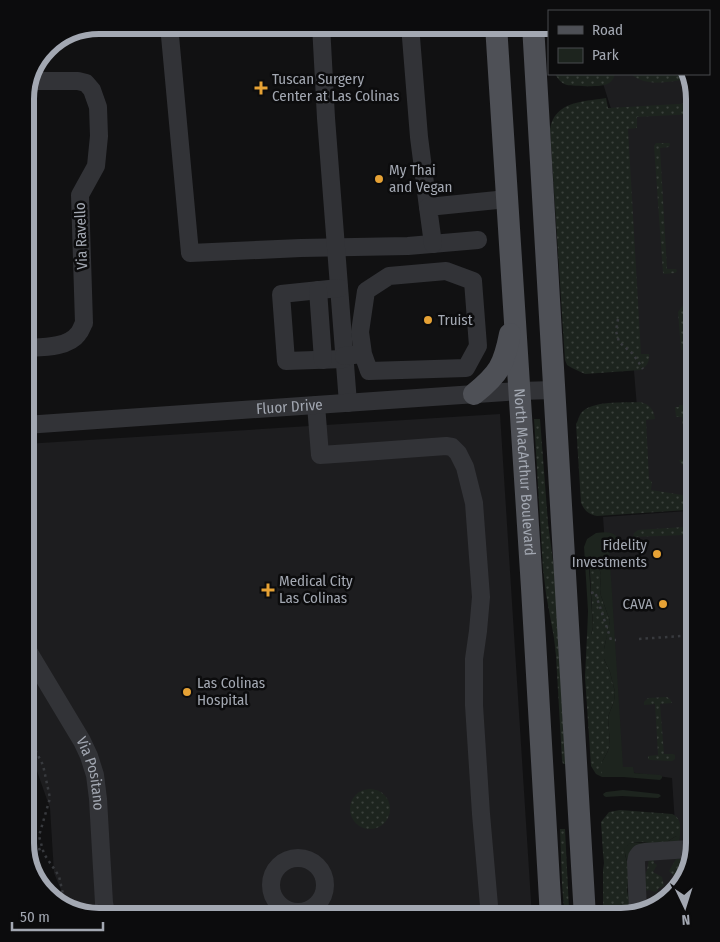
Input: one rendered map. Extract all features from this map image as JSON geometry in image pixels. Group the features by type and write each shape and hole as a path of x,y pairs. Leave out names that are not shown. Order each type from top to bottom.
{"main road":[{"name":"North MacArthur Boulevard","path":"497,34 533,598 550,908"},
{"path":"534,34 584,908"},
{"path":"474,394 492,378 506,356 514,316"}],"street":[{"path":"170,34 190,253 408,246 478,240"},
{"path":"321,34 326,118 348,403"},
{"path":"411,34 419,138 428,208 431,272"},
{"name":"Via Ravello","path":"34,347 53,346 68,342 78,335 84,323 80,195 96,166 99,136 98,107 92,90 86,83 78,81 36,81"},
{"path":"428,208 507,199"},
{"path":"446,271 473,281 478,346 466,368 369,371 363,354 360,332 366,291 389,276 431,272 446,271"},
{"path":"339,288 281,294 286,361 323,360 363,354"},
{"path":"318,290 323,360"},
{"name":"Fluor Drive","path":"34,424 554,390"},
{"path":"310,406 314,455 446,446 452,447 458,452 465,467 474,503 480,596 474,659 474,705 480,806 489,908"},
{"name":"Via Positano","path":"34,661 82,741 95,775 105,908"},
{"path":"638,906 636,866 637,857 640,853 686,849"}],"path":[{"path":"618,319 616,331 619,342 633,354 643,369"},
{"path":"591,592 595,592 611,640 616,640"},
{"path":"639,638 686,635"},
{"path":"34,748 43,765 50,798 39,836 44,854 59,876 64,899"},
{"path":"34,850 43,848"}],"shaded area":[{"path":"600,75 682,75 686,90 686,500 644,493 613,115"},
{"name":"Medical City Las Colinas","path":"500,414 531,908 90,908 65,899 54,873 50,808 34,763 34,443"},
{"path":"686,511 686,852 680,872 673,882 660,882 660,895 650,902 635,907 630,850 676,840 672,778 621,771 603,517"}],"green space":[{"path":"556,75 615,75 608,84 601,86 567,85 560,81"},
{"path":"632,75 682,75 683,80 651,82"},
{"path":"606,98 608,108 686,104 686,114 637,117 637,128 628,129 641,354 649,354 646,365 641,370 585,374 567,365 565,360 550,129 557,113 571,104"},
{"path":"656,143 670,144 669,147 660,148 667,269 676,269 675,273 663,273 654,146"},
{"path":"686,304 686,350 681,350 678,312"},
{"path":"640,402 651,408 655,419 646,420 649,479 652,482 651,490 686,496 686,510 597,516 585,510 581,503 576,424 581,413 586,409 600,404"},
{"path":"679,405 686,405 686,459 682,417 676,417 675,407 679,407"},
{"path":"534,419 540,419 548,523 555,575 568,764 563,764 562,760 556,656 543,569"},
{"path":"686,459 686,467 682,464 679,460"},
{"path":"684,527 686,528 686,540 685,535 633,537 634,533 638,530"},
{"path":"605,532 613,534 617,537 618,545 609,546 623,767 633,767 634,773 660,775 662,778 660,780 602,777 602,762 610,746 608,717 615,692 610,672 604,659 604,649 610,621 601,596 599,566 590,556 589,568 593,627 591,635 587,635 588,611 584,547 587,539 596,533"},
{"path":"589,555 599,566 601,596 610,621 604,649 604,659 610,672 615,692 608,717 610,746 602,762 602,777 596,774 591,766 585,677 587,635 591,635 593,627"},
{"path":"667,697 672,703 660,704 664,754 673,754 675,759 672,761 650,760 648,756 658,755 655,704 644,705 644,702 648,698"},
{"path":"370,789 384,795 390,809 384,823 370,829 356,823 350,809 356,795"},
{"path":"623,790 659,794 661,796 658,798 606,797 603,794"},
{"path":"620,810 672,814 679,820 680,837 676,836 667,842 632,843 627,846 625,855 629,868 627,891 630,908 603,908 604,863 601,822 609,812"},
{"path":"560,829 565,829 569,908 564,908"},
{"path":"676,836 680,837 679,841 643,848 629,905 629,865 625,848 632,843 667,842"},
{"path":"649,858 654,859 654,863 657,865 653,872 662,877 663,882 660,882 660,888 656,892 644,891 644,877"},
{"path":"676,859 683,861 677,876 674,876 669,871"}],"place":[{"name":"Tuscan Surgery Center at Las Colinas","path":"261,88"},
{"name":"My Thai and Vegan","path":"379,179"},
{"name":"Truist","path":"428,320"},
{"name":"Fidelity Investments","path":"657,554"},
{"name":"Medical City Las Colinas","path":"268,590"},
{"name":"CAVA","path":"663,604"},
{"name":"Las Colinas Hospital","path":"187,692"}]}
